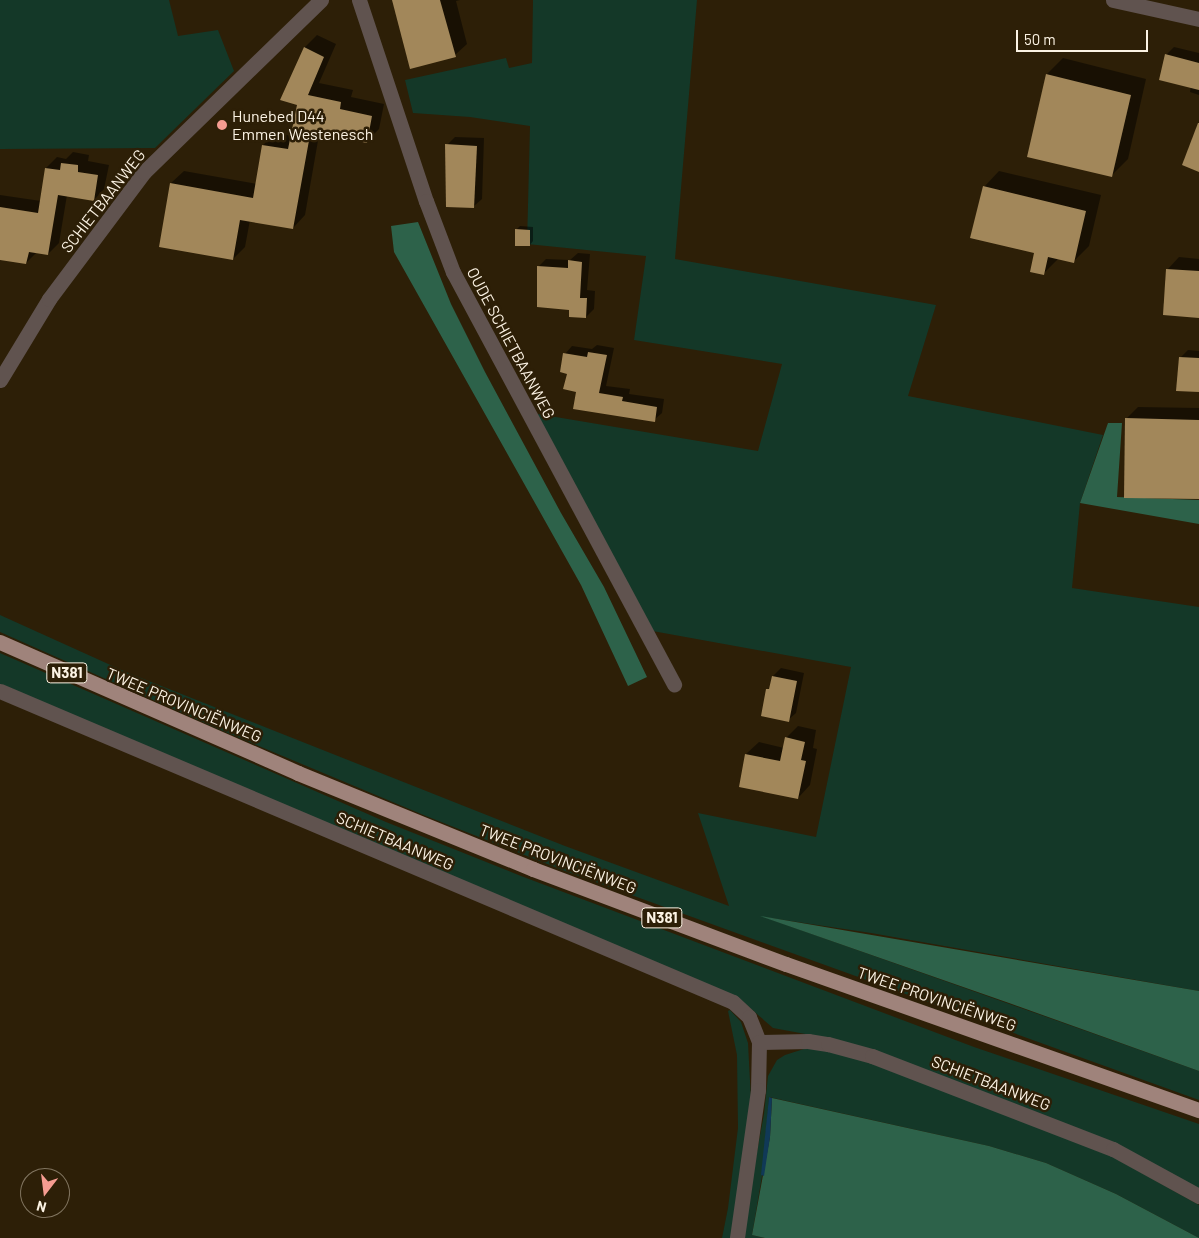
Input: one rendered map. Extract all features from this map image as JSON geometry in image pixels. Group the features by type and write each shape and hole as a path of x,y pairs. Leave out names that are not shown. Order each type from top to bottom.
{"main road":[{"name":"TWEE PROVINCIËNWEG","path":"0,642 298,773 534,869 786,964 1199,1110"}],"street":[{"name":"SCHIETBAANWEG","path":"0,380 49,299 144,172 321,0"},
{"name":"OUDE SCHIETBAANWEG","path":"359,0 423,192 453,272 674,685"},
{"path":"1123,1 1199,19"},
{"name":"SCHIETBAANWEG","path":"0,691 733,1002 749,1017 759,1042 758,1090 737,1238"},
{"name":"SCHIETBAANWEG","path":"759,1042 769,1040 818,1042 872,1056 1113,1148 1199,1196"}],"green space":[{"path":"0,0 169,0 178,36 218,30 234,71 155,148 0,149"},
{"path":"533,0 697,0 675,259 936,305 908,396 1103,435 1080,503 1072,588 1199,607 1199,991 871,933 764,917 1199,1071 1199,1100 565,871 426,816 223,731 0,632 0,615 126,672 565,846 729,906 698,813 816,837 851,667 647,630 532,413 758,451 782,364 634,340 646,256 527,244 530,126 470,117 413,113 405,80 506,58 509,68 532,63"},
{"path":"418,222 451,304 485,372 561,513 604,587 647,677 628,686 581,585 394,252 391,226"},
{"path":"1108,423 1122,423 1117,497 1199,500 1199,524 1080,503"},
{"path":"0,653 386,822 521,876 974,1047 1199,1124 1199,1192 827,1038 773,1028 741,1000 0,684"},
{"path":"760,916 1199,991 1199,1071 1009,1003"},
{"path":"730,1010 741,1022 748,1043 751,1100 734,1238 722,1238 728,1208 738,1128 737,1055 728,1011"},
{"path":"807,1048 845,1054 1088,1143 1199,1205 1199,1238 1116,1194 1046,1163 989,1146 769,1097 762,1176 752,1235 765,1238 741,1238 764,1114 768,1076 777,1060 785,1055"},
{"path":"772,1098 989,1146 1046,1163 1116,1194 1199,1238 765,1238 752,1235 770,1137"}],"water":[{"path":"769,1097 772,1098 770,1137 764,1176 761,1175"}],"building":[{"path":"392,0 440,0 456,57 410,69"},
{"path":"304,47 324,57 308,95 341,102 340,109 372,116 367,143 333,136 332,139 310,135 293,229 240,220 233,260 159,247 170,183 253,198 262,145 288,149 297,105 280,100"},
{"path":"1165,54 1199,63 1199,90 1159,80"},
{"path":"1046,74 1131,95 1112,177 1027,157"},
{"path":"1199,123 1199,172 1182,165"},
{"path":"445,144 477,146 474,208 446,207"},
{"path":"61,163 78,165 78,172 98,175 94,201 58,195 48,255 29,252 26,264 0,260 0,207 38,213 45,168 60,170"},
{"path":"983,186 1086,211 1074,263 1048,257 1044,275 1030,272 1034,253 970,238"},
{"path":"515,229 530,230 530,246 515,246"},
{"path":"568,260 582,262 580,298 587,298 586,318 569,317 569,310 537,307 537,266 568,268"},
{"path":"1166,269 1199,271 1199,318 1163,315"},
{"path":"588,352 607,355 599,393 623,397 622,401 657,407 655,422 573,409 576,392 563,389 567,374 560,372 563,353 587,357"},
{"path":"1179,357 1199,358 1199,392 1176,391"},
{"path":"1125,418 1199,420 1199,499 1124,498"},
{"path":"772,676 797,681 789,722 761,716 766,689 769,689"},
{"path":"785,737 805,742 801,760 806,761 798,799 739,787 745,754 780,761"}],"place":[{"name":"Hunebed D44 Emmen Westenesch","path":"222,125"}]}
